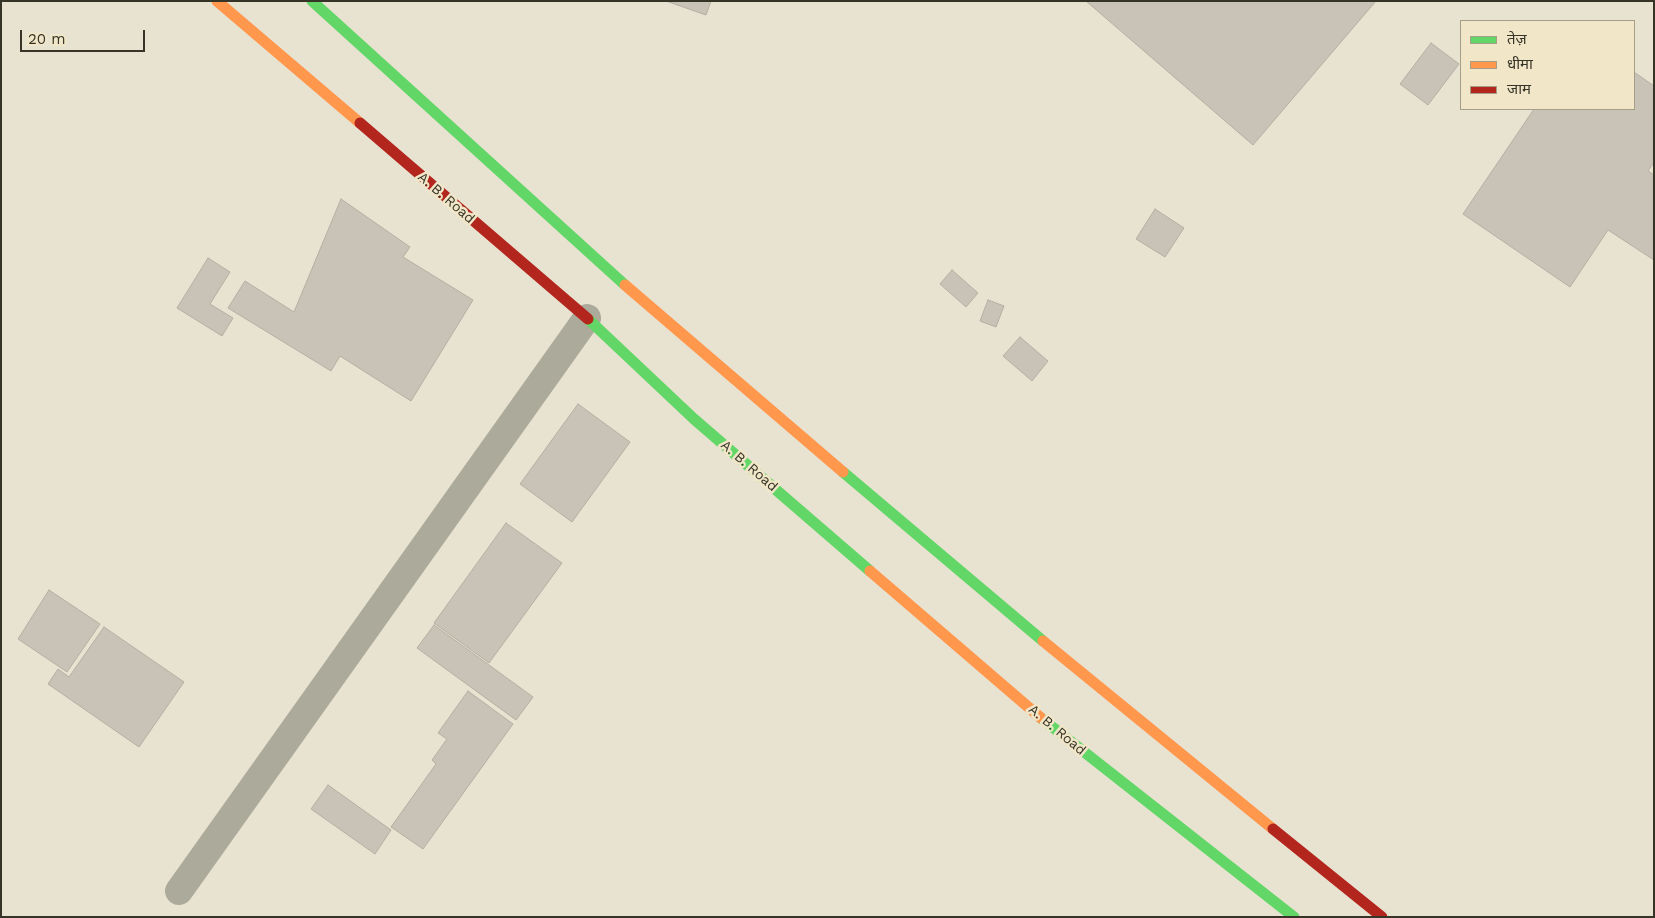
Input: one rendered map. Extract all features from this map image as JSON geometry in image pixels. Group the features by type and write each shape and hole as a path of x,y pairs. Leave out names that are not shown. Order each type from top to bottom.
{"main road":[{"name":"A. B. Road","path":"217,1 587,318 694,419 1063,737 1294,917"},
{"path":"312,1 623,283 938,554 1176,751 1382,917"}],"street":[{"path":"179,891 587,318"}],"building":[{"path":"666,1 711,1 706,15"},
{"path":"1086,1 1376,1 1253,145"},
{"path":"1431,43 1459,64 1428,105 1400,84"},
{"path":"1635,73 1654,86 1654,162 1648,171 1654,175 1654,260 1608,230 1570,287 1463,214 1533,110 1635,110"},
{"path":"341,199 410,247 403,257 473,300 411,401 340,356 331,371 228,308 245,281 294,312"},
{"path":"1155,209 1184,228 1165,257 1136,239"},
{"path":"208,258 230,272 210,304 233,318 222,336 177,308"},
{"path":"952,270 978,293 966,307 940,284"},
{"path":"988,300 1004,306 996,327 980,321"},
{"path":"1020,337 1048,361 1032,381 1003,356"},
{"path":"578,404 630,442 572,522 520,484"},
{"path":"506,523 562,563 489,663 434,623"},
{"path":"49,590 100,624 67,672 18,639"},
{"path":"434,625 533,697 516,720 417,648"},
{"path":"104,627 184,682 139,747 48,684 58,669 69,677"},
{"path":"468,691 513,724 423,849 391,827 436,764 432,760 447,739 438,733"},
{"path":"328,785 391,830 375,854 311,809"}],"traffic: fast":[{"path":"312,1 625,285"},
{"path":"588,319 694,419 870,571"},
{"path":"843,472 1043,641"},
{"path":"1041,718 1294,917"}],"traffic: slow":[{"path":"217,1 360,123"},
{"path":"625,285 843,472"},
{"path":"870,571 1041,718"},
{"path":"1043,641 1273,829"}],"traffic: jam":[{"path":"360,123 588,319"},
{"path":"1273,829 1382,917"}]}
